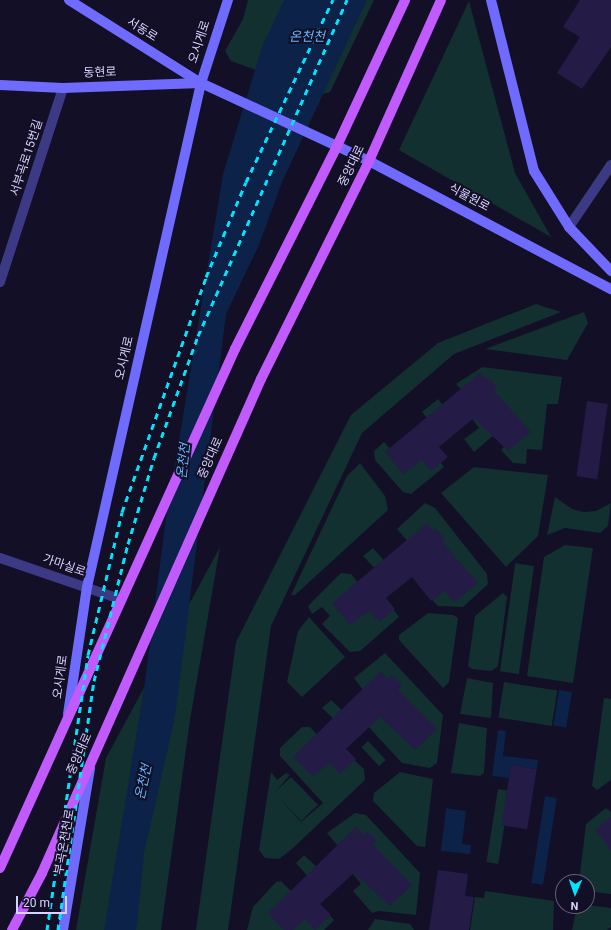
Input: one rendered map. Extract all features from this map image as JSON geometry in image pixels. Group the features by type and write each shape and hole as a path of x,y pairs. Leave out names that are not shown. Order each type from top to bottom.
{"main road":[{"name":"서동로","path":"69,0 201,82 313,134"},
{"name":"오시게로","path":"66,726 87,588 201,82 228,0"},
{"name":"중앙대로","path":"0,868 66,726 120,599 235,349 337,146 405,0"},
{"name":"중앙대로","path":"12,930 42,873 261,379 369,161 441,0"},
{"path":"491,0 534,171 569,228 611,271"},
{"name":"동현로","path":"0,85 63,88 201,82"},
{"name":"식물원로","path":"313,134 369,161 611,289"},
{"name":"부곡온천천로","path":"63,930 92,759"}],"street":[{"name":"서부곡로15번길","path":"0,282 63,88"},
{"path":"569,228 611,164"},
{"name":"가마실로","path":"0,558 120,599"}],"green space":[{"path":"248,0 374,0 330,92 323,94 231,61 225,51 243,19"},
{"path":"469,1 515,173 551,237 399,150"},
{"path":"536,304 561,312 454,354 362,433 271,626 228,930 196,930 236,642 351,415 438,343"},
{"path":"584,312 588,323 567,360 485,349"},
{"path":"482,367 562,377 558,404 547,404 542,450 527,449 526,464 513,463 501,450 505,446 495,434 474,452 464,439 479,428 467,412 428,446 444,467 411,494 403,492 375,460 374,451 384,442 393,452 430,422 422,412 438,399 446,409 465,393 456,384"},
{"path":"360,463 385,496 388,510 295,595 291,595 347,476"},
{"path":"474,467 548,475 538,536 506,567 441,493"},
{"path":"555,497 572,509 583,512 596,511 611,503 608,526 600,533 565,528 547,535"},
{"path":"425,503 435,508 487,574 488,584 463,607 438,606 417,584 432,574 420,560 381,593 399,617 360,651 350,652 322,624 330,616 322,607 312,614 308,606 341,573 351,574 365,591 382,576 363,556 373,548 387,564 411,545 397,529"},
{"path":"565,545 593,548 573,683 527,676 544,557"},
{"path":"220,547 190,720 161,930 76,930 106,758"},
{"path":"515,563 534,566 519,674 500,671"},
{"path":"503,593 507,597 498,666 491,671 472,669 468,666 475,616"},
{"path":"428,613 453,615 458,618 449,682 443,688 399,640 399,635"},
{"path":"309,617 345,657 302,697 287,682 298,631"},
{"path":"385,653 443,715 437,763 430,768 402,763 364,722 340,747 364,769 365,780 292,849 279,859 265,858 259,850 271,772 277,780 286,773 290,775 275,792 291,777 318,805 301,821 274,792 301,822 323,803 280,756 280,748 302,727 310,727 320,738 338,723 322,708 331,700 347,715 368,697 354,678"},
{"path":"467,678 493,683 491,718 460,714"},
{"path":"504,682 557,690 552,726 498,718"},
{"path":"604,698 611,699 611,780 597,790 592,786"},
{"path":"459,723 487,728 484,773 480,776 451,773"},
{"path":"368,741 386,760 379,766 361,747"},
{"path":"400,772 433,779 425,847 417,846 373,801 374,793"},
{"path":"498,789 510,791 498,864 486,862"},
{"path":"606,808 611,812 611,894 595,892 595,874 580,874 586,824"},
{"path":"355,813 366,815 420,873 416,915 379,911 372,913 353,891 361,884 350,870 316,900 334,920 324,930 247,930 253,907 276,882 281,881 294,894 310,879 296,863 304,855 321,871 344,853 327,833"},
{"path":"485,891 554,901 553,930 470,930 475,897 484,898"},
{"path":"595,906 611,908 611,927 607,930 572,930 575,914 595,914"},
{"path":"375,919 410,924 414,930 368,930"}],"water":[{"name":"온천천","path":"284,0 367,0 282,182 259,245 226,314 175,717 144,853 137,925 136,930 104,930 145,682 165,525 223,174 262,47"},
{"path":"559,690 572,692 566,728 553,726"},
{"path":"498,730 506,731 503,756 538,760 537,769 511,765 509,778 492,776"},
{"path":"545,796 557,798 543,885 531,883"},
{"path":"446,808 466,811 462,844 471,845 470,854 441,851"}],"building":[{"path":"580,0 611,0 611,47 582,89 557,73 580,37 563,27"},
{"path":"480,373 485,379 488,377 497,388 494,391 531,432 508,451 474,418 439,447 448,457 431,471 422,460 403,474 385,452"},
{"path":"587,401 608,404 597,479 576,476"},
{"path":"427,523 433,531 435,528 445,539 442,542 478,583 455,602 444,591 431,601 412,577 386,598 395,609 379,622 369,611 350,625 332,603"},
{"path":"381,671 388,679 392,675 402,685 398,690 437,729 415,750 380,717 346,749 356,759 340,774 330,763 312,776 293,757"},
{"path":"511,765 537,769 527,829 501,825"},
{"path":"611,817 611,850 595,830"},
{"path":"356,827 363,835 367,831 377,841 373,845 412,885 390,906 354,873 320,904 331,915 315,930 305,919 293,930 284,930 268,913"},
{"path":"438,870 468,874 465,896 474,897 469,930 429,930"}],"railway":[{"path":"47,930 88,655 122,512 206,277 246,182 333,0"},
{"path":"58,930 94,681 128,544 154,458 198,336 347,0"}]}
